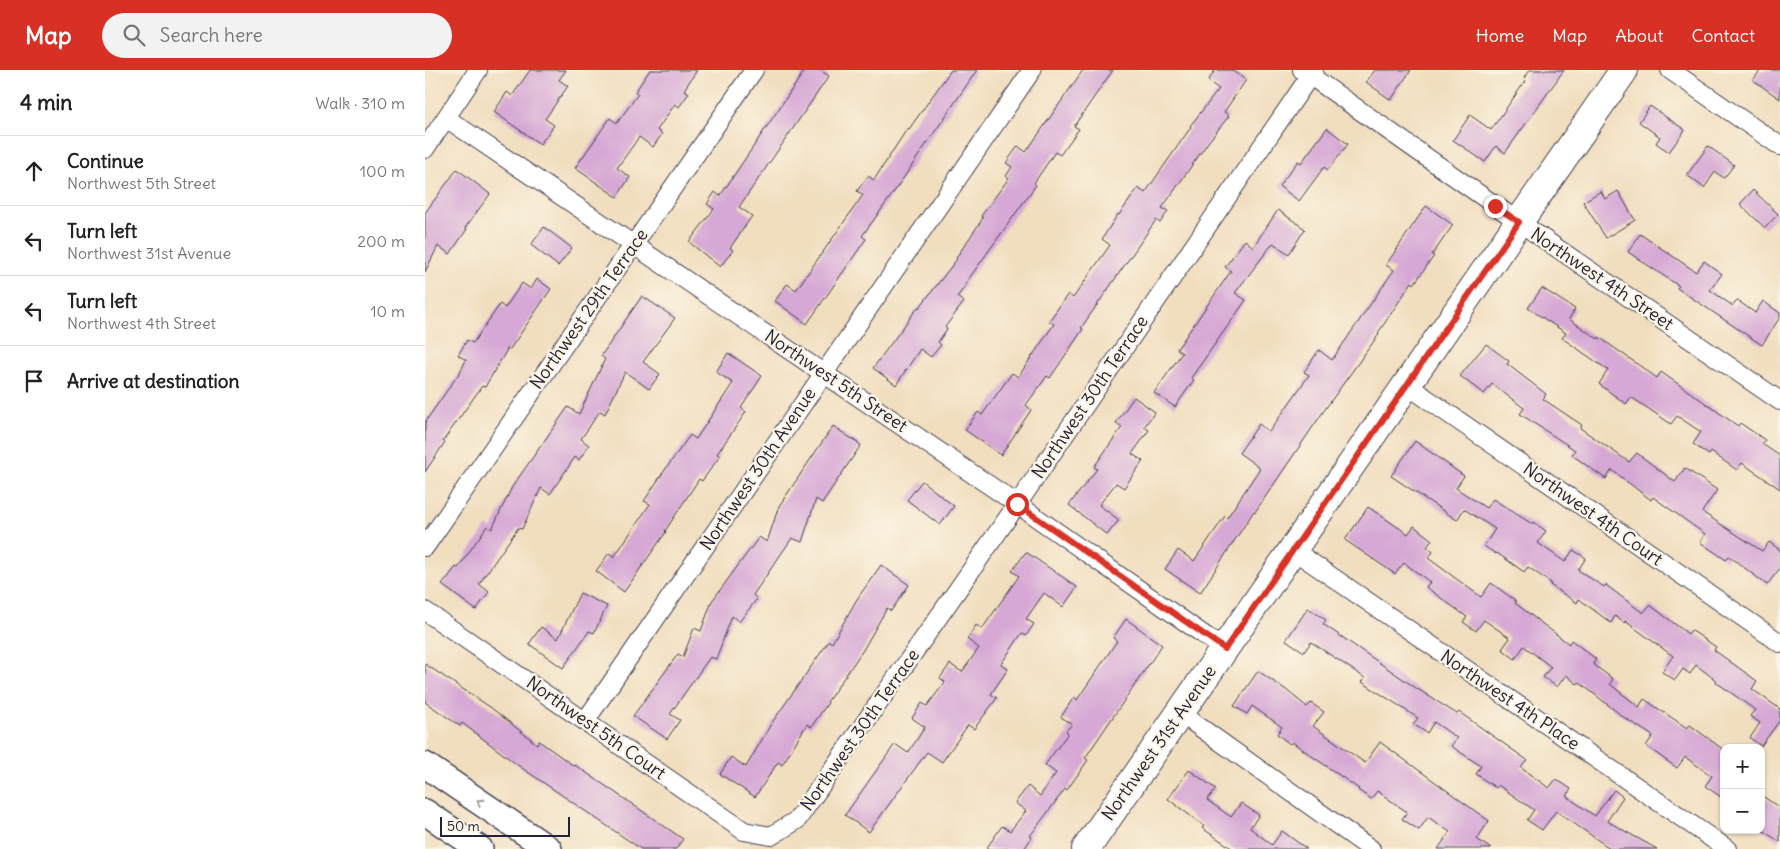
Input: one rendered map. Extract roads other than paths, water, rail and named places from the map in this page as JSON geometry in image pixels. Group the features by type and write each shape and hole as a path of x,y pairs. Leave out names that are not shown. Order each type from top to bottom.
{"main road":[{"name":"Northwest 31st Avenue","path":"1086,849 1624,70"}],"street":[{"path":"425,149 478,70"},
{"name":"Northwest 29th Terrace","path":"425,547 754,70"},
{"name":"Northwest 30th Avenue","path":"586,720 1032,70"},
{"path":"1670,70 1780,146"},
{"name":"Northwest 4th Street","path":"1309,72 1519,222 1780,401"},
{"name":"Northwest 30th Terrace","path":"771,836 797,820 1017,504 1309,72"},
{"name":"Northwest 5th Street","path":"446,118 1017,504 1225,649"},
{"name":"Northwest 4th Court","path":"1407,385 1780,643"},
{"name":"Northwest 4th Place","path":"1293,550 1727,849"},
{"name":"Northwest 5th Court","path":"425,611 586,720 744,831 771,836"},
{"path":"1180,713 1371,849"},
{"path":"425,765 549,849"},
{"path":"425,812 480,849"}]}
